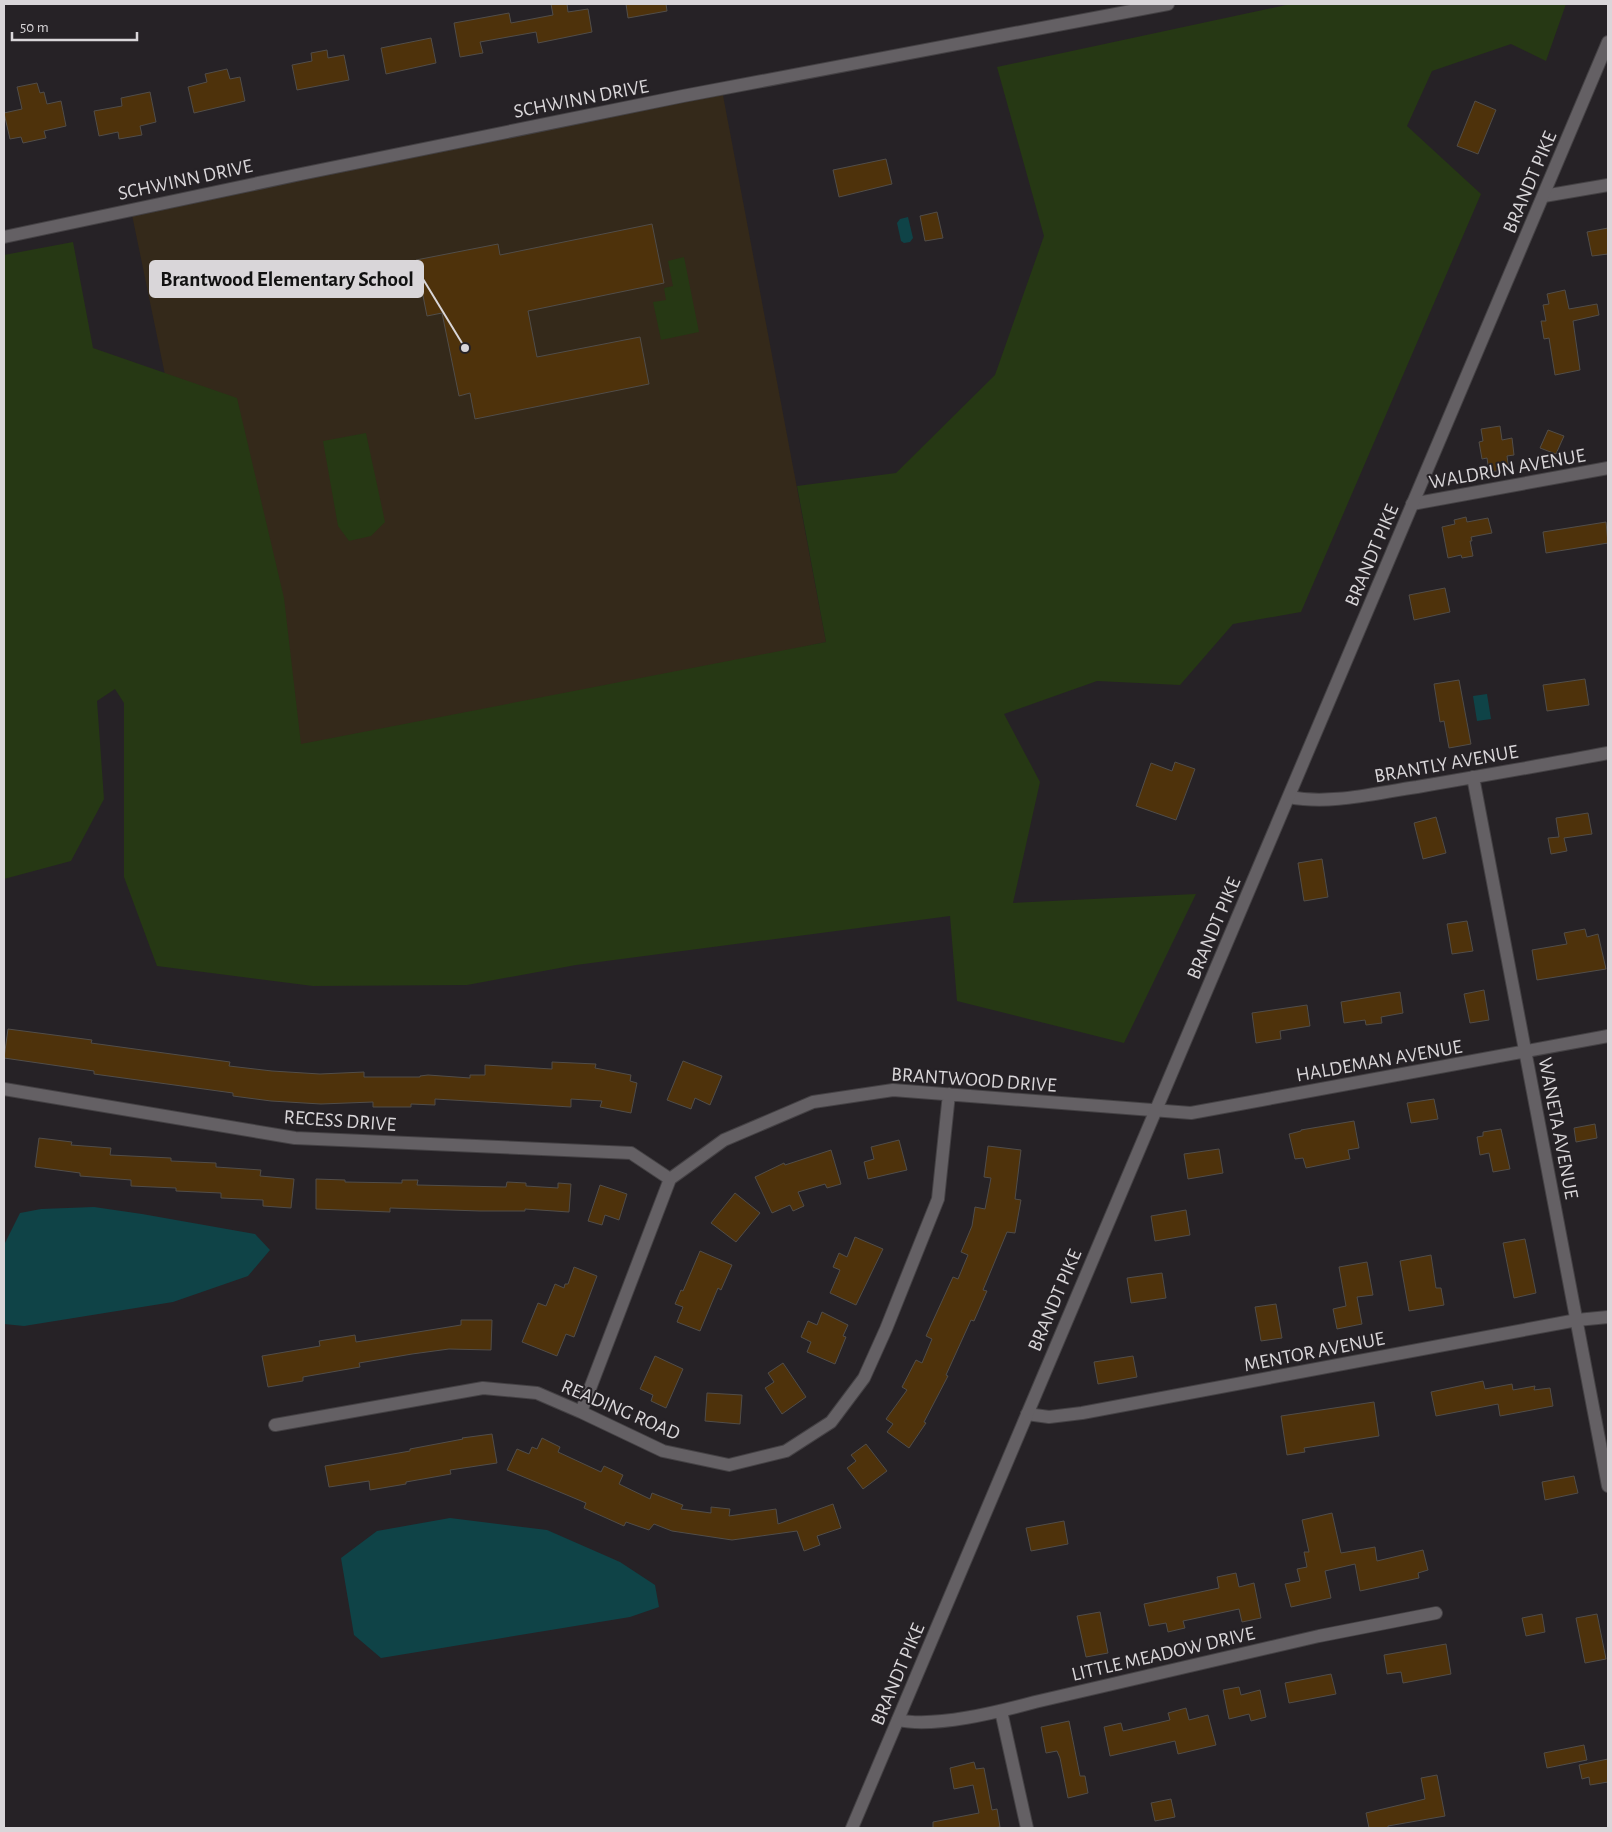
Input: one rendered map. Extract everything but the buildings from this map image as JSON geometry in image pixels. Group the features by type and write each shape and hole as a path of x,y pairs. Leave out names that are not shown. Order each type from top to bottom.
{"street":[{"name":"SCHWINN DRIVE","path":"4,237 683,96 1168,4"},
{"name":"BRANDT PIKE","path":"852,1828 1608,42"},
{"path":"1544,196 1608,185"},
{"name":"WALDRUN AVENUE","path":"1412,504 1608,468"},
{"name":"BRANTLY AVENUE","path":"1289,797 1306,800 1325,800 1473,778 1608,753"},
{"name":"WANETA AVENUE","path":"1473,778 1608,1486"},
{"name":"HALDEMAN AVENUE","path":"1155,1111 1191,1113 1608,1036"},
{"name":"RECESS DRIVE","path":"4,1089 295,1138 631,1153 670,1179"},
{"name":"BRANTWOOD DRIVE","path":"670,1179 724,1140 813,1102 893,1090 1155,1111"},
{"name":"READING ROAD","path":"274,1425 484,1388 537,1393 663,1451 729,1465 786,1451 831,1422 864,1378 886,1329 938,1199 949,1094"},
{"path":"581,1412 670,1179"},
{"name":"MENTOR AVENUE","path":"1027,1414 1049,1417 1082,1413 1577,1320 1608,1317"},
{"name":"LITTLE MEADOW DRIVE","path":"898,1720 939,1721 1001,1711 1044,1699 1319,1636 1436,1613"},
{"path":"1001,1711 1027,1828"}],"shaded area":[{"path":"722,90 826,642 246,767 131,210"}],"green space":[{"path":"1291,4 1566,4 1546,61 1511,44 1432,71 1407,126 1481,194 1301,612 1233,624 1180,685 1097,681 1004,714 1040,782 1013,903 1196,894 1124,1043 957,1001 950,916 576,965 467,985 313,986 157,966 124,877 124,703 115,689 97,701 104,799 71,861 4,879 4,255 73,242 93,348 237,398 284,598 301,744 826,642 797,486 896,473 995,375 1044,236 997,67"},
{"path":"684,257 699,332 661,340 653,302 666,300 664,288 673,286 668,261"},
{"path":"366,433 385,522 371,536 349,541 338,526 323,441"}],"water":[{"path":"908,217 913,238 910,242 904,243 901,241 897,223 900,219"},
{"path":"1487,694 1491,719 1477,721 1473,696"},
{"path":"94,1207 255,1234 270,1250 248,1276 173,1302 24,1326 4,1324 4,1245 20,1213 41,1209"},
{"path":"450,1518 547,1530 620,1562 655,1585 659,1607 630,1617 381,1658 354,1635 341,1558 377,1531"}],"place":[{"name":"Brantwood Elementary School","path":"465,348"}]}
